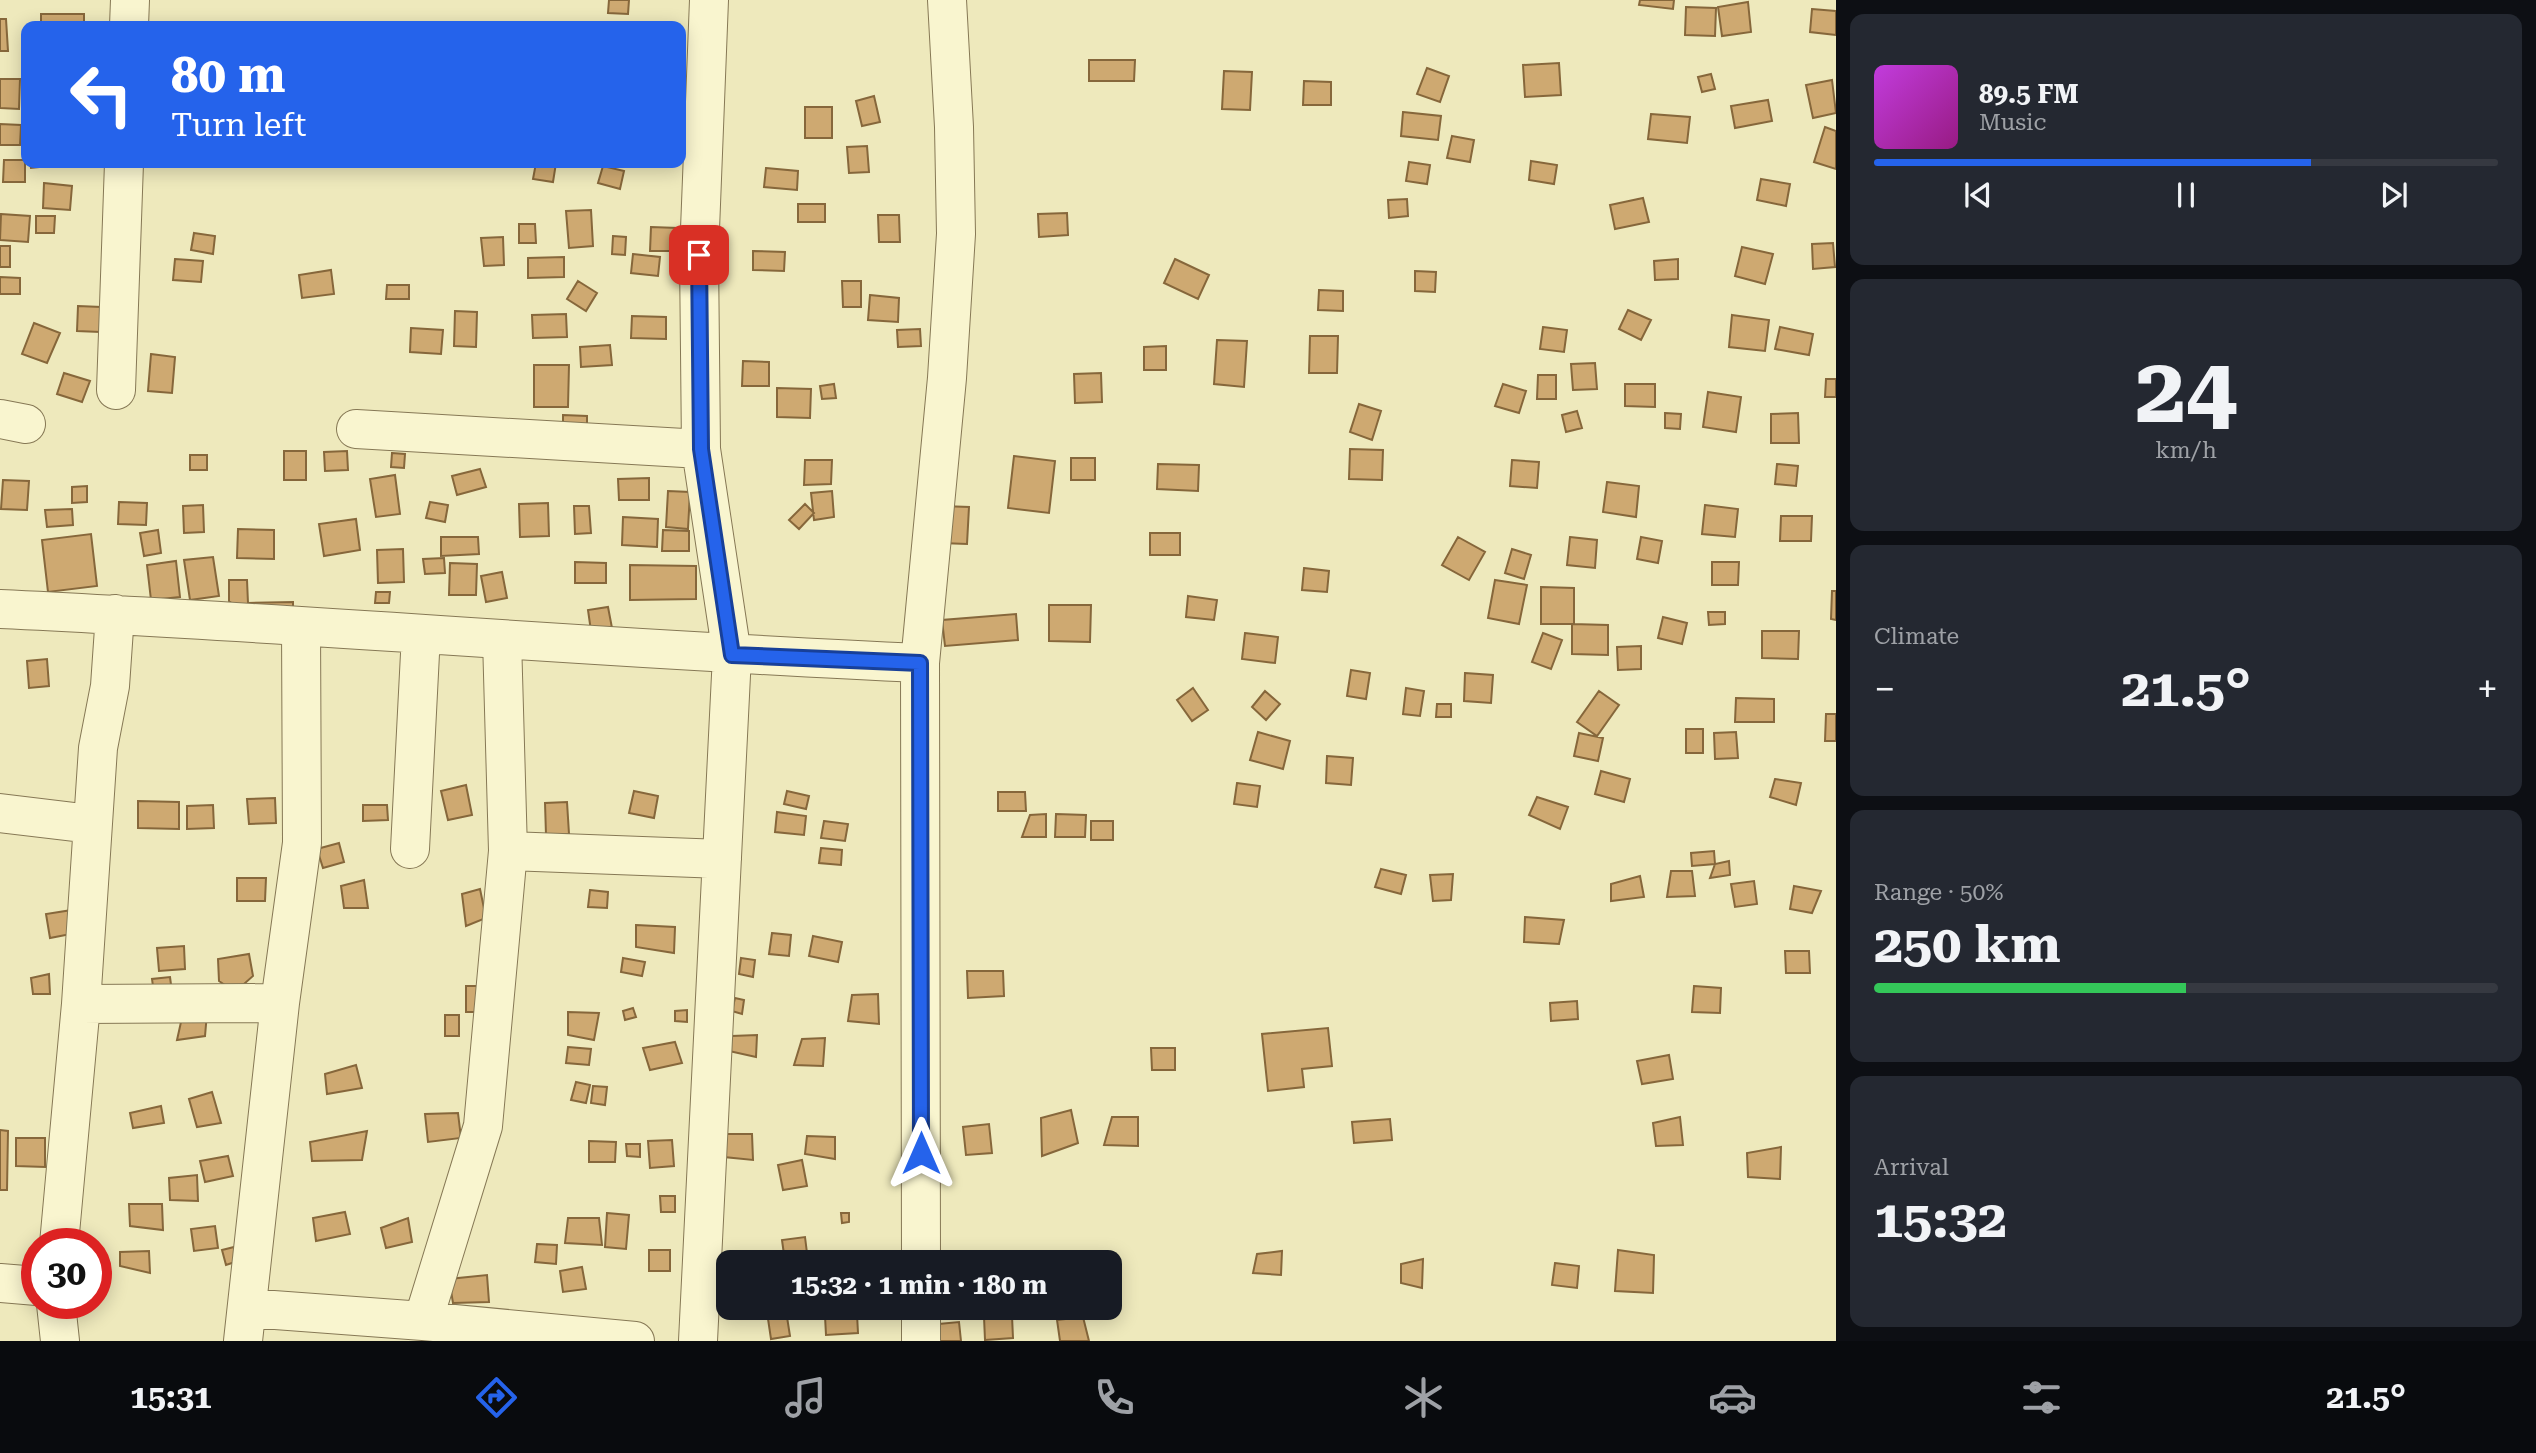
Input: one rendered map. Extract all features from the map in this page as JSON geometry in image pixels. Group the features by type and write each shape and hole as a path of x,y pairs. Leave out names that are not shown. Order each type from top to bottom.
{"street":[{"path":"129,21 130,0"},
{"path":"698,1341 732,655 701,449 699,255 709,0"},
{"path":"921,1250 920,663 947,378 956,234 954,127 947,0"},
{"path":"116,390 124,168"},
{"path":"356,429 701,449"},
{"path":"0,609 115,614 732,655 920,663"},
{"path":"61,1228 82,1004 91,824 98,748 110,686 115,614"},
{"path":"301,626 302,844 280,1003 246,1324 424,1321 635,1341"},
{"path":"410,849 422,634"},
{"path":"424,1321 483,1126 508,851 502,639"},
{"path":"0,814 91,824"},
{"path":"508,851 722,859"},
{"path":"82,1004 280,1003"},
{"path":"0,1283 21,1285"},
{"path":"58,1319 60,1341"},
{"path":"921,1320 921,1341"}],"building":[{"path":"609,0 629,0 628,14 608,13"},
{"path":"1640,0 1674,0 1673,9 1639,5"},
{"path":"1748,2 1751,32 1722,36 1718,7"},
{"path":"1686,7 1716,8 1715,36 1685,35"},
{"path":"1812,9 1836,11 1836,35 1810,32"},
{"path":"41,14 84,14 84,21 41,21"},
{"path":"0,19 6,19 8,51 0,51"},
{"path":"1089,60 1135,60 1134,81 1089,81"},
{"path":"1559,63 1561,95 1525,97 1523,65"},
{"path":"1427,68 1449,76 1440,102 1417,94"},
{"path":"1224,71 1252,72 1250,110 1222,109"},
{"path":"1711,74 1715,89 1702,92 1698,77"},
{"path":"0,79 20,79 19,109 0,108"},
{"path":"1832,80 1836,113 1813,118 1806,85"},
{"path":"1304,81 1331,82 1331,105 1303,105"},
{"path":"874,96 880,122 862,126 856,101"},
{"path":"1768,100 1772,121 1735,128 1731,106"},
{"path":"805,107 832,107 832,138 805,138"},
{"path":"1403,112 1441,116 1438,140 1401,136"},
{"path":"1651,114 1690,117 1687,143 1648,139"},
{"path":"0,124 21,125 20,145 0,145"},
{"path":"1825,127 1836,131 1836,169 1814,162"},
{"path":"1452,136 1474,140 1470,162 1447,158"},
{"path":"867,146 869,172 849,173 847,147"},
{"path":"4,160 21,160 21,168 25,168 25,182 3,182"},
{"path":"1531,161 1557,165 1554,184 1529,180"},
{"path":"1409,162 1430,165 1427,184 1406,181"},
{"path":"535,168 555,168 553,182 533,179"},
{"path":"602,168 624,171 620,189 598,183"},
{"path":"766,168 798,171 797,190 764,187"},
{"path":"1761,179 1790,184 1786,206 1757,200"},
{"path":"44,183 72,186 70,210 43,208"},
{"path":"1643,198 1649,222 1615,229 1610,205"},
{"path":"1407,199 1408,216 1389,218 1388,200"},
{"path":"798,204 825,204 825,222 798,222"},
{"path":"591,210 593,246 569,248 566,211"},
{"path":"1067,213 1068,235 1039,237 1038,214"},
{"path":"1,214 30,216 28,242 0,240"},
{"path":"878,215 899,215 900,242 879,242"},
{"path":"36,216 55,216 54,233 36,233"},
{"path":"519,224 535,224 536,243 519,243"},
{"path":"651,227 678,228 678,251 650,251"},
{"path":"194,233 215,236 213,254 191,250"},
{"path":"613,236 626,237 625,255 612,254"},
{"path":"503,237 504,265 484,266 481,238"},
{"path":"1833,243 1835,267 1813,269 1812,244"},
{"path":"0,246 10,246 10,267 0,267"},
{"path":"1742,247 1773,254 1765,284 1735,276"},
{"path":"753,251 785,252 784,271 753,270"},
{"path":"633,254 660,257 658,276 631,273"},
{"path":"564,257 564,277 528,278 528,258"},
{"path":"175,259 203,261 201,282 173,280"},
{"path":"1175,259 1209,275 1198,299 1164,283"},
{"path":"1678,259 1678,279 1655,280 1654,261"},
{"path":"331,270 334,294 302,298 299,275"},
{"path":"1415,271 1436,272 1435,292 1415,291"},
{"path":"0,277 20,278 20,294 0,294"},
{"path":"578,281 597,293 586,311 567,299"},
{"path":"842,281 861,281 861,307 843,307"},
{"path":"387,285 409,285 409,299 386,299"},
{"path":"1319,290 1343,291 1343,311 1318,310"},
{"path":"870,295 899,298 898,322 868,320"},
{"path":"78,306 101,307 100,332 77,331"},
{"path":"1628,310 1651,320 1641,340 1619,329"},
{"path":"455,311 477,312 476,347 454,346"},
{"path":"566,314 567,337 533,338 532,315"},
{"path":"1732,315 1769,320 1765,351 1729,347"},
{"path":"632,316 666,317 666,339 631,338"},
{"path":"34,323 60,333 47,363 22,354"},
{"path":"1543,327 1567,330 1564,352 1540,349"},
{"path":"1780,327 1813,334 1809,355 1775,349"},
{"path":"411,328 443,330 441,354 410,352"},
{"path":"920,329 921,346 898,347 897,330"},
{"path":"1310,336 1338,336 1337,373 1309,373"},
{"path":"1217,340 1247,341 1244,387 1214,384"},
{"path":"610,345 612,365 581,367 580,347"},
{"path":"1166,346 1166,370 1144,370 1144,347"},
{"path":"151,354 175,357 172,393 148,391"},
{"path":"743,361 769,362 769,386 742,386"},
{"path":"1595,363 1597,389 1573,390 1571,364"},
{"path":"534,365 569,365 568,407 534,407"},
{"path":"64,373 90,381 82,402 57,394"},
{"path":"1101,373 1102,402 1075,403 1074,374"},
{"path":"1538,375 1556,375 1556,399 1537,399"},
{"path":"1826,379 1836,379 1836,397 1825,397"},
{"path":"834,384 836,398 822,399 820,386"},
{"path":"1503,384 1526,391 1519,413 1495,406"},
{"path":"1625,384 1655,384 1655,407 1625,406"},
{"path":"777,388 811,389 810,418 777,417"},
{"path":"1708,392 1741,397 1736,432 1703,427"},
{"path":"1359,404 1381,411 1372,440 1350,432"},
{"path":"1577,411 1582,428 1566,432 1562,415"},
{"path":"1665,413 1681,414 1680,429 1665,428"},
{"path":"1798,413 1799,443 1771,443 1771,414"},
{"path":"563,415 587,416 587,434 563,433"},
{"path":"1350,449 1383,450 1382,480 1349,479"},
{"path":"284,451 306,451 306,480 284,480"},
{"path":"347,451 348,470 325,471 324,452"},
{"path":"392,453 405,454 404,468 391,467"},
{"path":"190,455 207,455 207,470 190,470"},
{"path":"1014,456 1055,461 1049,513 1008,508"},
{"path":"1071,458 1095,458 1095,480 1071,480"},
{"path":"805,460 832,460 831,484 804,485"},
{"path":"1512,460 1539,462 1537,488 1510,486"},
{"path":"1158,464 1199,465 1198,491 1157,489"},
{"path":"1777,464 1798,466 1796,486 1775,484"},
{"path":"480,469 486,487 457,495 452,476"},
{"path":"395,475 400,514 376,517 370,479"},
{"path":"649,478 649,500 619,500 618,479"},
{"path":"3,480 29,481 27,510 1,509"},
{"path":"1607,482 1639,486 1636,517 1603,512"},
{"path":"87,486 87,502 72,503 72,487"},
{"path":"668,491 690,492 688,529 666,527"},
{"path":"832,491 834,517 814,520 811,493"},
{"path":"119,502 147,503 146,525 118,524"},
{"path":"430,502 448,505 445,522 426,518"},
{"path":"548,503 549,536 520,537 519,504"},
{"path":"805,504 814,513 799,529 789,520"},
{"path":"203,505 204,532 184,533 183,506"},
{"path":"1705,505 1738,509 1735,537 1702,534"},
{"path":"574,506 589,506 591,533 575,534"},
{"path":"942,506 969,507 967,544 941,543"},
{"path":"72,509 73,525 47,527 45,510"},
{"path":"1781,516 1812,516 1811,541 1780,541"},
{"path":"623,517 658,519 657,547 622,545"},
{"path":"356,519 360,550 324,556 319,524"},
{"path":"238,529 274,530 274,559 237,558"},
{"path":"158,530 161,553 144,556 140,533"},
{"path":"663,530 689,531 689,551 662,551"},
{"path":"1150,533 1180,533 1180,555 1150,555"},
{"path":"91,534 97,586 48,592 42,540"},
{"path":"441,537 478,537 479,554 441,556"},
{"path":"1458,537 1485,552 1469,580 1442,565"},
{"path":"1570,537 1597,540 1595,568 1567,565"},
{"path":"1641,537 1662,541 1658,563 1637,559"},
{"path":"403,549 404,582 378,583 377,550"},
{"path":"1512,549 1531,555 1524,579 1505,573"},
{"path":"213,557 219,596 190,600 184,560"},
{"path":"444,558 445,573 425,574 423,559"},
{"path":"176,561 180,597 151,600 147,565"},
{"path":"575,562 606,563 606,583 575,583"},
{"path":"1712,562 1739,562 1738,585 1712,585"},
{"path":"450,563 477,564 476,595 449,595"},
{"path":"630,565 696,566 696,599 630,600"},
{"path":"1304,568 1329,571 1327,592 1302,590"},
{"path":"502,572 507,598 486,602 481,576"},
{"path":"229,580 247,580 248,603 293,602 293,615 245,615 229,601"},
{"path":"1495,580 1527,585 1519,624 1488,618"},
{"path":"1541,587 1574,588 1574,624 1541,624"},
{"path":"1832,591 1836,591 1836,620 1831,619"},
{"path":"376,592 390,592 389,603 375,603"},
{"path":"1188,596 1217,600 1214,620 1186,617"},
{"path":"1049,605 1091,605 1090,642 1049,641"},
{"path":"608,607 612,628 591,631 588,610"},
{"path":"1708,612 1725,612 1725,624 1709,625"},
{"path":"1016,614 1018,640 945,646 942,620"},
{"path":"1663,617 1687,623 1682,644 1658,638"},
{"path":"1572,624 1608,625 1608,655 1572,654"},
{"path":"1762,631 1799,631 1798,659 1762,658"},
{"path":"1245,633 1278,637 1275,663 1242,659"},
{"path":"1543,633 1562,640 1551,669 1532,662"},
{"path":"1641,646 1641,669 1618,670 1617,647"},
{"path":"47,659 49,686 29,688 27,661"},
{"path":"1351,670 1370,673 1366,699 1347,696"},
{"path":"1465,673 1493,675 1491,703 1464,701"},
{"path":"1193,688 1208,710 1192,721 1177,700"},
{"path":"1406,688 1424,691 1420,716 1403,714"},
{"path":"1265,691 1280,704 1266,720 1252,707"},
{"path":"1599,691 1619,705 1597,736 1577,722"},
{"path":"1736,698 1774,699 1774,722 1735,722"},
{"path":"1437,704 1451,704 1451,717 1436,717"},
{"path":"1826,714 1836,714 1836,741 1825,741"},
{"path":"1686,729 1703,729 1703,753 1686,753"},
{"path":"1258,732 1290,741 1283,769 1250,760"},
{"path":"1736,732 1738,758 1715,759 1714,733"},
{"path":"1579,733 1603,738 1598,761 1574,756"},
{"path":"1327,756 1353,758 1351,785 1326,783"},
{"path":"1601,771 1630,779 1624,802 1595,794"},
{"path":"1775,779 1801,783 1796,805 1770,797"},
{"path":"1237,783 1260,786 1257,807 1234,804"},
{"path":"466,785 472,815 448,820 441,791"},
{"path":"634,791 658,796 654,818 629,813"},
{"path":"787,791 809,796 806,809 784,804"},
{"path":"998,792 1025,792 1026,811 998,811"},
{"path":"1537,797 1568,807 1560,829 1529,815"},
{"path":"275,798 276,823 249,824 247,799"},
{"path":"138,801 179,802 179,829 138,828"},
{"path":"567,802 569,834 546,835 545,803"},
{"path":"213,805 214,828 187,829 187,806"},
{"path":"363,805 387,805 388,820 363,821"},
{"path":"777,812 806,816 804,835 775,832"},
{"path":"1046,814 1046,837 1022,837 1030,815"},
{"path":"1056,814 1086,815 1085,837 1055,837"},
{"path":"824,821 848,824 845,841 821,838"},
{"path":"1091,821 1113,821 1113,840 1091,840"},
{"path":"339,843 344,862 323,868 317,849"},
{"path":"821,848 842,850 841,865 819,863"},
{"path":"1714,851 1715,864 1692,866 1691,853"},
{"path":"1729,861 1730,875 1710,878 1715,864"},
{"path":"1381,869 1406,875 1401,894 1375,887"},
{"path":"1671,871 1692,871 1695,896 1667,897"},
{"path":"1453,874 1451,900 1433,901 1430,875"},
{"path":"1640,876 1644,897 1611,901 1611,884"},
{"path":"237,878 266,878 265,901 237,901"},
{"path":"364,880 368,908 344,908 341,886"},
{"path":"1754,881 1757,904 1735,907 1731,884"},
{"path":"1794,886 1821,891 1812,913 1790,909"},
{"path":"480,889 486,918 466,926 462,894"},
{"path":"590,890 608,892 607,908 588,907"},
{"path":"72,910 76,933 50,938 46,914"},
{"path":"1525,917 1564,920 1559,944 1524,942"},
{"path":"636,925 675,927 674,953 636,947"},
{"path":"772,933 791,935 789,956 769,954"},
{"path":"813,936 842,942 838,962 809,956"},
{"path":"184,946 185,969 159,971 157,948"},
{"path":"1785,951 1809,951 1810,973 1786,973"},
{"path":"249,954 253,976 235,992 219,981 218,959"},
{"path":"623,958 645,962 642,976 621,972"},
{"path":"741,958 755,960 753,977 739,974"},
{"path":"967,971 1003,971 1004,996 968,998"},
{"path":"49,974 50,994 33,994 31,978"},
{"path":"170,977 172,992 154,994 152,979"},
{"path":"466,986 482,986 481,1012 466,1012"},
{"path":"1694,986 1721,988 1720,1013 1692,1012"},
{"path":"878,994 879,1024 848,1021 852,995"},
{"path":"735,998 744,1000 742,1014 732,1011"},
{"path":"1577,1001 1578,1019 1551,1021 1550,1003"},
{"path":"633,1008 636,1017 625,1020 623,1011"},
{"path":"687,1010 687,1022 675,1021 675,1011"},
{"path":"568,1012 599,1013 594,1040 568,1035"},
{"path":"183,1013 207,1013 205,1036 177,1040"},
{"path":"445,1015 459,1015 459,1036 445,1036"},
{"path":"1328,1028 1332,1066 1302,1069 1304,1087 1268,1091 1262,1034"},
{"path":"757,1035 756,1057 729,1051 732,1036"},
{"path":"825,1038 823,1066 794,1065 802,1039"},
{"path":"675,1042 682,1063 650,1070 643,1048"},
{"path":"568,1047 591,1049 589,1065 566,1063"},
{"path":"1151,1048 1175,1048 1175,1070 1152,1070"},
{"path":"1669,1055 1673,1079 1642,1084 1637,1061"},
{"path":"356,1065 362,1088 327,1094 325,1074"},
{"path":"576,1082 590,1085 586,1103 571,1100"},
{"path":"593,1086 607,1087 605,1105 591,1103"},
{"path":"212,1092 221,1123 197,1127 189,1099"},
{"path":"161,1106 164,1123 133,1128 130,1113"},
{"path":"1071,1110 1078,1143 1042,1156 1041,1118"},
{"path":"458,1113 461,1138 428,1142 425,1114"},
{"path":"1112,1117 1138,1117 1138,1146 1104,1145"},
{"path":"1680,1117 1683,1145 1656,1146 1653,1123"},
{"path":"1390,1119 1392,1140 1354,1143 1352,1122"},
{"path":"989,1124 992,1153 966,1155 963,1127"},
{"path":"0,1130 8,1131 7,1190 0,1190"},
{"path":"367,1131 362,1160 312,1161 310,1142"},
{"path":"725,1134 752,1134 753,1160 724,1157"},
{"path":"807,1136 835,1137 835,1159 805,1154"},
{"path":"16,1138 45,1138 45,1167 16,1166"},
{"path":"672,1140 674,1166 650,1168 648,1141"},
{"path":"589,1141 616,1142 615,1162 589,1162"},
{"path":"626,1144 640,1144 640,1157 627,1156"},
{"path":"1781,1147 1780,1179 1748,1177 1747,1153"},
{"path":"228,1156 233,1176 205,1182 200,1161"},
{"path":"802,1160 807,1186 783,1190 778,1165"},
{"path":"197,1175 198,1201 170,1200 169,1178"},
{"path":"660,1196 675,1196 675,1212 661,1212"},
{"path":"129,1204 162,1204 163,1230 130,1226"},
{"path":"345,1212 350,1234 316,1241 313,1218"},
{"path":"607,1213 629,1215 626,1249 605,1247"},
{"path":"841,1213 849,1213 849,1222 842,1223"},
{"path":"408,1218 412,1242 386,1248 381,1228"},
{"path":"568,1218 599,1218 602,1245 565,1243"},
{"path":"215,1226 218,1248 194,1251 191,1229"},
{"path":"805,1237 807,1250 783,1250 782,1240"},
{"path":"537,1244 557,1245 556,1264 535,1262"},
{"path":"234,1247 238,1261 226,1265 222,1250"},
{"path":"649,1250 670,1250 670,1271 649,1271"},
{"path":"1618,1250 1654,1255 1653,1293 1615,1291"},
{"path":"149,1251 150,1273 120,1266 120,1252"},
{"path":"1282,1251 1281,1275 1253,1273 1257,1254"},
{"path":"1423,1259 1422,1288 1401,1283 1401,1264"},
{"path":"1555,1263 1579,1266 1577,1288 1552,1285"},
{"path":"582,1267 586,1289 563,1292 560,1271"},
{"path":"487,1275 489,1302 453,1303 449,1279"},
{"path":"768,1320 787,1320 790,1336 771,1339"},
{"path":"825,1320 857,1320 858,1333 826,1335"},
{"path":"984,1320 1012,1320 1013,1338 985,1340"},
{"path":"1057,1320 1084,1320 1089,1341 1060,1341"},
{"path":"959,1322 961,1341 924,1341 928,1325"}],"route":[{"path":"699,255 701,449 732,655 920,663 921,1153"}]}
